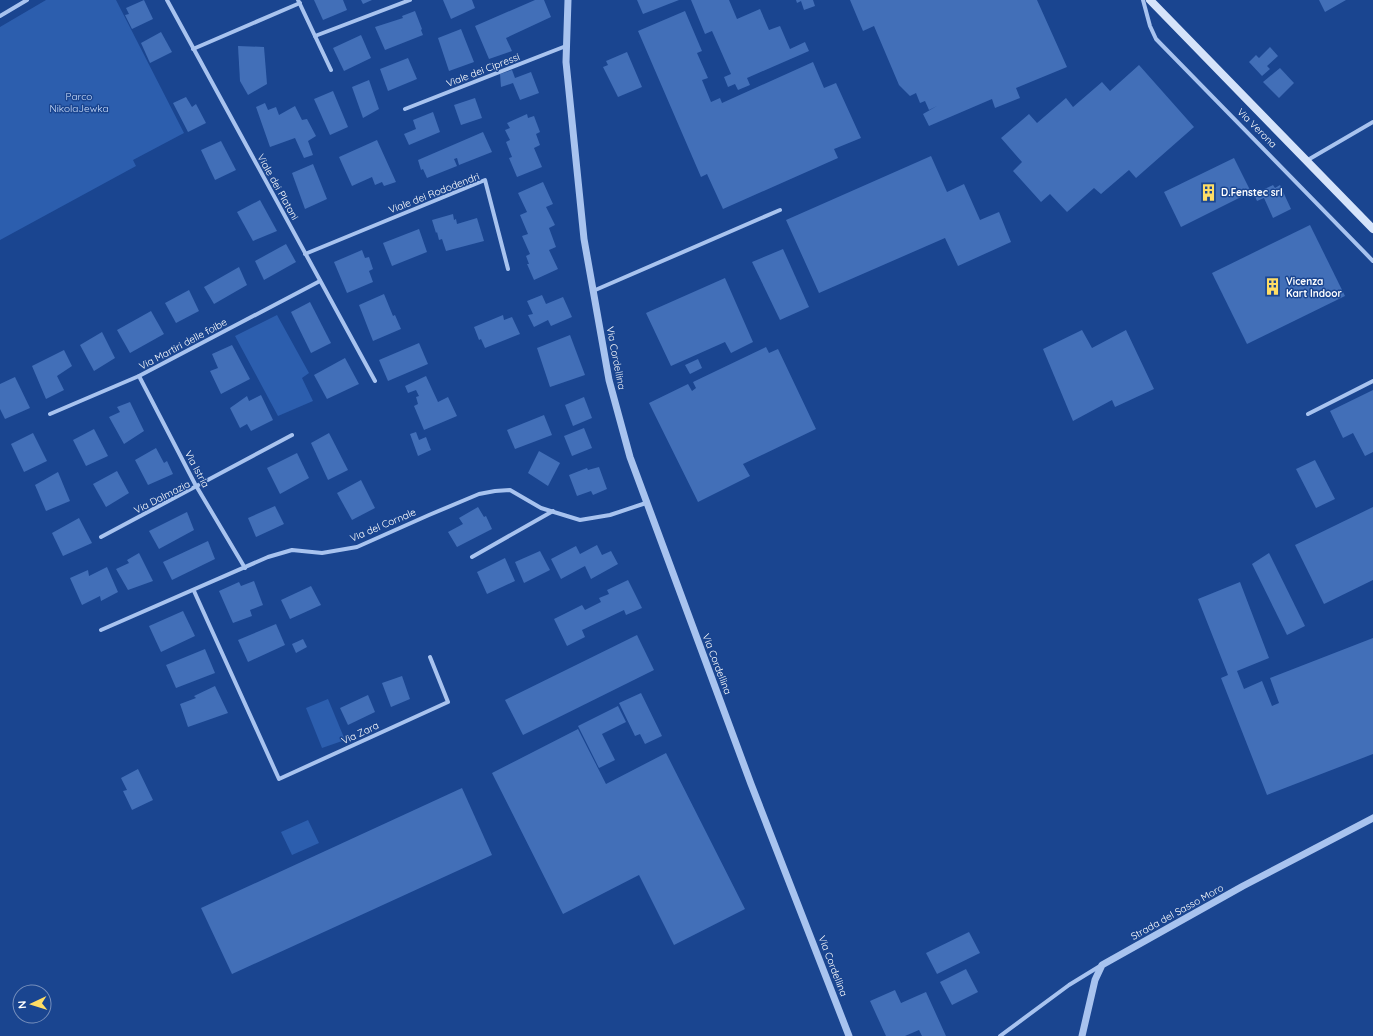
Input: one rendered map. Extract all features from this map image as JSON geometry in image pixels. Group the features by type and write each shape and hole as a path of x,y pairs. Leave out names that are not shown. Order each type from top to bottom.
{"main road":[{"name":"Via Verona","path":"1150,0 1373,229"}],"street":[{"path":"0,16 27,0"},
{"name":"Viale dei Platani","path":"167,0 375,381"},
{"path":"315,36 410,0"},
{"name":"Via Cordellina","path":"568,0 566,62 584,239 610,380 630,457 751,784 849,1036"},
{"name":"Via Verona","path":"1143,0 1150,26 1156,39 1373,261"},
{"path":"193,49 299,2 331,70"},
{"name":"Viale dei Cipressi","path":"405,109 566,46"},
{"path":"1306,161 1373,122"},
{"name":"Viale dei Rododendri","path":"305,254 485,180 508,269"},
{"path":"593,291 780,210"},
{"name":"Via Martiri delle foibe","path":"50,414 139,376 320,281"},
{"name":"Via Istria","path":"139,376 197,487 245,568"},
{"path":"1308,414 1373,381"},
{"name":"Via Dalmazia","path":"101,537 292,435"},
{"name":"Via del Cornale","path":"101,630 194,591 268,557 292,550 322,553 357,547 479,494 510,490 541,508 580,520 594,518 646,503"},
{"path":"472,557 553,511"},
{"name":"Via Zara","path":"194,591 279,779 448,702 430,657"},
{"name":"Strada del Sasso Moro","path":"1000,1036 1069,985 1102,965 1243,886 1373,818"},
{"path":"1082,1036 1095,980 1102,965"}],"green space":[{"name":"Parco NikolaJewka","path":"46,0 116,0 184,133 133,160 136,166 0,240 0,27"},
{"path":"277,315 309,373 302,378 313,401 278,416 235,336"},
{"path":"328,699 345,740 322,748 306,708"},
{"path":"308,820 319,843 292,855 281,832"}],"building":[{"path":"144,0 153,19 132,29 125,15 129,14 126,8"},
{"path":"314,0 343,0 347,10 323,20"},
{"path":"361,0 372,0 363,4"},
{"path":"443,0 472,0 475,8 451,19"},
{"path":"535,0 544,0 551,17 506,38 512,51 489,59 475,26"},
{"path":"637,0 679,0 643,14"},
{"path":"691,0 729,0 737,19 760,9 769,30 780,26 790,49 805,42 809,51 747,78 750,85 738,90 735,84 728,87 724,77 731,74 712,31 705,34"},
{"path":"796,0 813,0 815,6 804,10 801,1 797,3"},
{"path":"850,0 1037,0 1067,67 1016,88 1020,98 995,108 992,99 929,126 923,114 937,106 929,110 925,101 920,103 916,93 910,96 899,85 874,26 863,31"},
{"path":"1319,0 1346,0 1325,12"},
{"path":"415,11 423,35 385,50 375,27 403,18 402,16"},
{"path":"685,11 702,51 697,53 708,78 702,80 711,102 720,98 722,103 813,62 824,88 836,83 861,138 834,149 838,158 723,209 707,174 701,177 638,31"},
{"path":"461,29 474,62 449,71 438,38"},
{"path":"161,32 172,52 150,63 141,43"},
{"path":"361,35 371,58 344,71 333,48"},
{"path":"238,46 264,47 267,84 248,95 240,81"},
{"path":"1270,47 1278,56 1267,66 1270,69 1262,76 1249,62 1256,55 1259,58"},
{"path":"627,52 642,87 618,97 603,67 608,65 606,61"},
{"path":"408,58 417,79 388,91 380,69"},
{"path":"1139,65 1194,127 1136,178 1129,170 1101,194 1094,188 1067,212 1050,194 1041,202 1013,171 1022,162 1001,138 1029,114 1037,123 1066,98 1073,107 1102,82 1110,91"},
{"path":"1280,68 1294,83 1279,98 1263,82"},
{"path":"512,70 515,78 531,72 539,93 520,100 513,83 501,87 500,74"},
{"path":"369,80 379,109 363,118 352,87"},
{"path":"333,91 348,127 330,135 314,99"},
{"path":"186,97 192,107 196,104 206,123 188,132 173,103"},
{"path":"475,98 482,118 461,125 454,105"},
{"path":"265,103 268,110 276,107 279,115 295,106 302,120 307,119 316,136 308,141 313,155 304,158 295,138 270,147 256,107"},
{"path":"433,112 440,132 409,145 404,134 416,129 413,120"},
{"path":"527,114 528,118 534,116 540,132 536,134 540,145 534,148 542,167 517,177 509,158 512,157 506,142 510,140 505,130 510,128 507,123"},
{"path":"483,132 492,152 459,165 457,158 454,159 457,166 427,178 423,169 421,170 418,160"},
{"path":"377,140 396,182 384,186 382,182 375,185 372,177 352,186 339,157"},
{"path":"221,141 236,170 215,180 201,150"},
{"path":"931,156 947,192 964,184 980,220 999,212 1011,242 958,266 945,238 819,293 786,220"},
{"name":"D.Fenstec srl","path":"1234,158 1251,192 1181,227 1164,192"},
{"path":"313,164 327,199 305,209 292,173"},
{"path":"543,182 553,204 546,207 555,225 549,228 556,247 549,250 558,269 534,280 527,264 529,264 526,256 530,254 522,236 528,234 520,215 527,212 518,193"},
{"path":"1273,185 1275,188 1280,185 1291,209 1273,218 1264,198 1257,201 1254,194"},
{"path":"260,200 277,231 253,241 237,212"},
{"path":"453,214 454,220 456,219 457,224 477,218 484,241 446,251 442,239 439,240 432,220"},
{"name":"Vicenza Kart Indoor","path":"1310,225 1345,296 1247,344 1212,273"},
{"path":"419,229 427,252 392,266 383,243"},
{"path":"286,244 296,262 264,280 255,261"},
{"path":"783,249 809,307 780,320 752,262"},
{"path":"362,250 365,258 369,257 373,269 369,271 373,282 347,293 334,262"},
{"path":"239,267 247,285 214,304 204,287"},
{"path":"725,278 753,342 731,353 725,342 671,366 646,313"},
{"path":"189,290 199,311 176,323 165,303"},
{"path":"384,294 393,316 395,315 401,329 373,341 359,305"},
{"path":"542,295 546,304 563,297 572,317 551,326 548,320 534,327 528,315 533,314 527,301"},
{"path":"310,302 331,343 311,353 291,312"},
{"path":"151,311 164,334 130,353 117,330"},
{"path":"503,315 504,320 512,317 520,334 485,348 481,339 479,340 474,327"},
{"path":"1082,330 1092,348 1126,330 1154,389 1115,407 1112,400 1073,421 1043,349"},
{"path":"102,332 115,358 94,371 80,345"},
{"path":"570,335 585,375 550,387 537,348"},
{"path":"419,343 428,364 388,381 379,360"},
{"path":"232,345 250,379 221,394 210,371 218,368 212,354"},
{"path":"766,347 769,353 778,349 816,429 743,464 750,476 698,502 649,403 688,384 692,391 696,388 693,382"},
{"path":"64,350 72,366 57,376 64,390 46,399 32,366"},
{"path":"345,358 359,384 327,399 314,375"},
{"path":"698,359 702,368 690,374 685,365"},
{"path":"426,376 438,402 448,397 457,416 424,430 414,406 418,404 416,397 419,396 416,390 408,393 405,386"},
{"path":"15,377 30,408 5,419 0,409 0,384"},
{"path":"1373,390 1373,452 1365,456 1353,433 1343,438 1330,411"},
{"path":"261,395 273,420 251,431 247,424 240,428 230,408 247,396 249,401"},
{"path":"584,397 592,418 573,426 565,405"},
{"path":"130,402 144,431 124,444 109,417 120,412 117,407"},
{"path":"544,415 552,435 515,449 507,430"},
{"path":"584,428 592,448 572,456 564,436"},
{"path":"94,429 108,456 86,466 73,440"},
{"path":"416,432 419,440 426,437 431,450 418,456 410,434"},
{"path":"33,433 47,461 24,472 11,444"},
{"path":"329,433 348,470 328,480 311,443"},
{"path":"156,448 164,463 167,461 173,474 148,485 135,460"},
{"path":"539,451 560,463 548,486 528,473"},
{"path":"297,453 309,478 280,494 267,468"},
{"path":"1315,460 1335,499 1316,508 1296,469"},
{"path":"599,467 607,489 593,495 591,491 577,496 569,475 587,468 588,470"},
{"path":"117,471 129,493 106,507 93,484"},
{"path":"58,472 70,501 46,511 35,485"},
{"path":"361,480 375,508 352,520 337,493"},
{"path":"275,506 284,524 256,537 248,518"},
{"path":"478,507 484,517 486,516 492,529 457,547 448,532 463,524 459,518"},
{"path":"1373,507 1373,580 1324,604 1295,545"},
{"path":"187,512 194,530 159,549 149,531"},
{"path":"79,518 92,543 63,556 52,533"},
{"path":"208,541 215,559 172,580 163,562"},
{"path":"597,545 602,555 611,551 618,564 591,579 585,566 561,579 551,559 576,546 580,554"},
{"path":"540,551 550,570 524,583 515,562"},
{"path":"139,553 153,581 128,590 116,569 129,563 127,560"},
{"path":"1269,553 1305,626 1287,635 1252,564"},
{"path":"505,558 515,581 487,594 477,572"},
{"path":"107,567 118,592 101,601 100,596 82,605 70,578 88,570 89,576"},
{"path":"628,580 642,608 626,615 624,610 582,630 585,637 567,646 554,619 582,605 585,610 601,602 599,598 609,594 607,590"},
{"path":"254,581 263,605 250,610 252,616 233,623 219,591 239,582 241,586"},
{"path":"1240,582 1269,658 1237,671 1244,689 1262,681 1272,706 1279,703 1270,678 1373,638 1373,754 1267,795 1221,678 1228,675 1198,599"},
{"path":"311,586 321,605 290,619 281,600"},
{"path":"183,611 195,636 161,652 149,626"},
{"path":"276,624 285,645 248,662 238,640"},
{"path":"637,635 654,670 523,735 505,700"},
{"path":"303,639 307,647 296,653 292,644"},
{"path":"205,649 215,673 176,688 166,665"},
{"path":"402,676 410,699 391,707 382,683"},
{"path":"215,686 228,713 188,727 180,704 196,698 194,696"},
{"path":"641,693 662,736 645,744 640,734 635,736 619,703"},
{"path":"368,695 375,712 348,725 340,708"},
{"path":"618,706 626,722 602,734 615,760 599,768 578,726"},
{"path":"578,729 606,784 666,753 745,909 674,945 639,875 563,914 492,773"},
{"path":"138,769 153,800 132,810 123,791 127,790 121,778"},
{"path":"462,788 492,855 232,974 201,908"},
{"path":"969,932 980,953 937,974 926,953"},
{"path":"966,969 978,992 952,1005 940,982"},
{"path":"895,990 901,1003 926,992 946,1036 922,1036 919,1030 905,1036 886,1036 870,1001"}],"place":[{"name":"D.Fenstec srl","path":"1208,192"},
{"name":"Vicenza Kart Indoor","path":"1273,287"}]}
